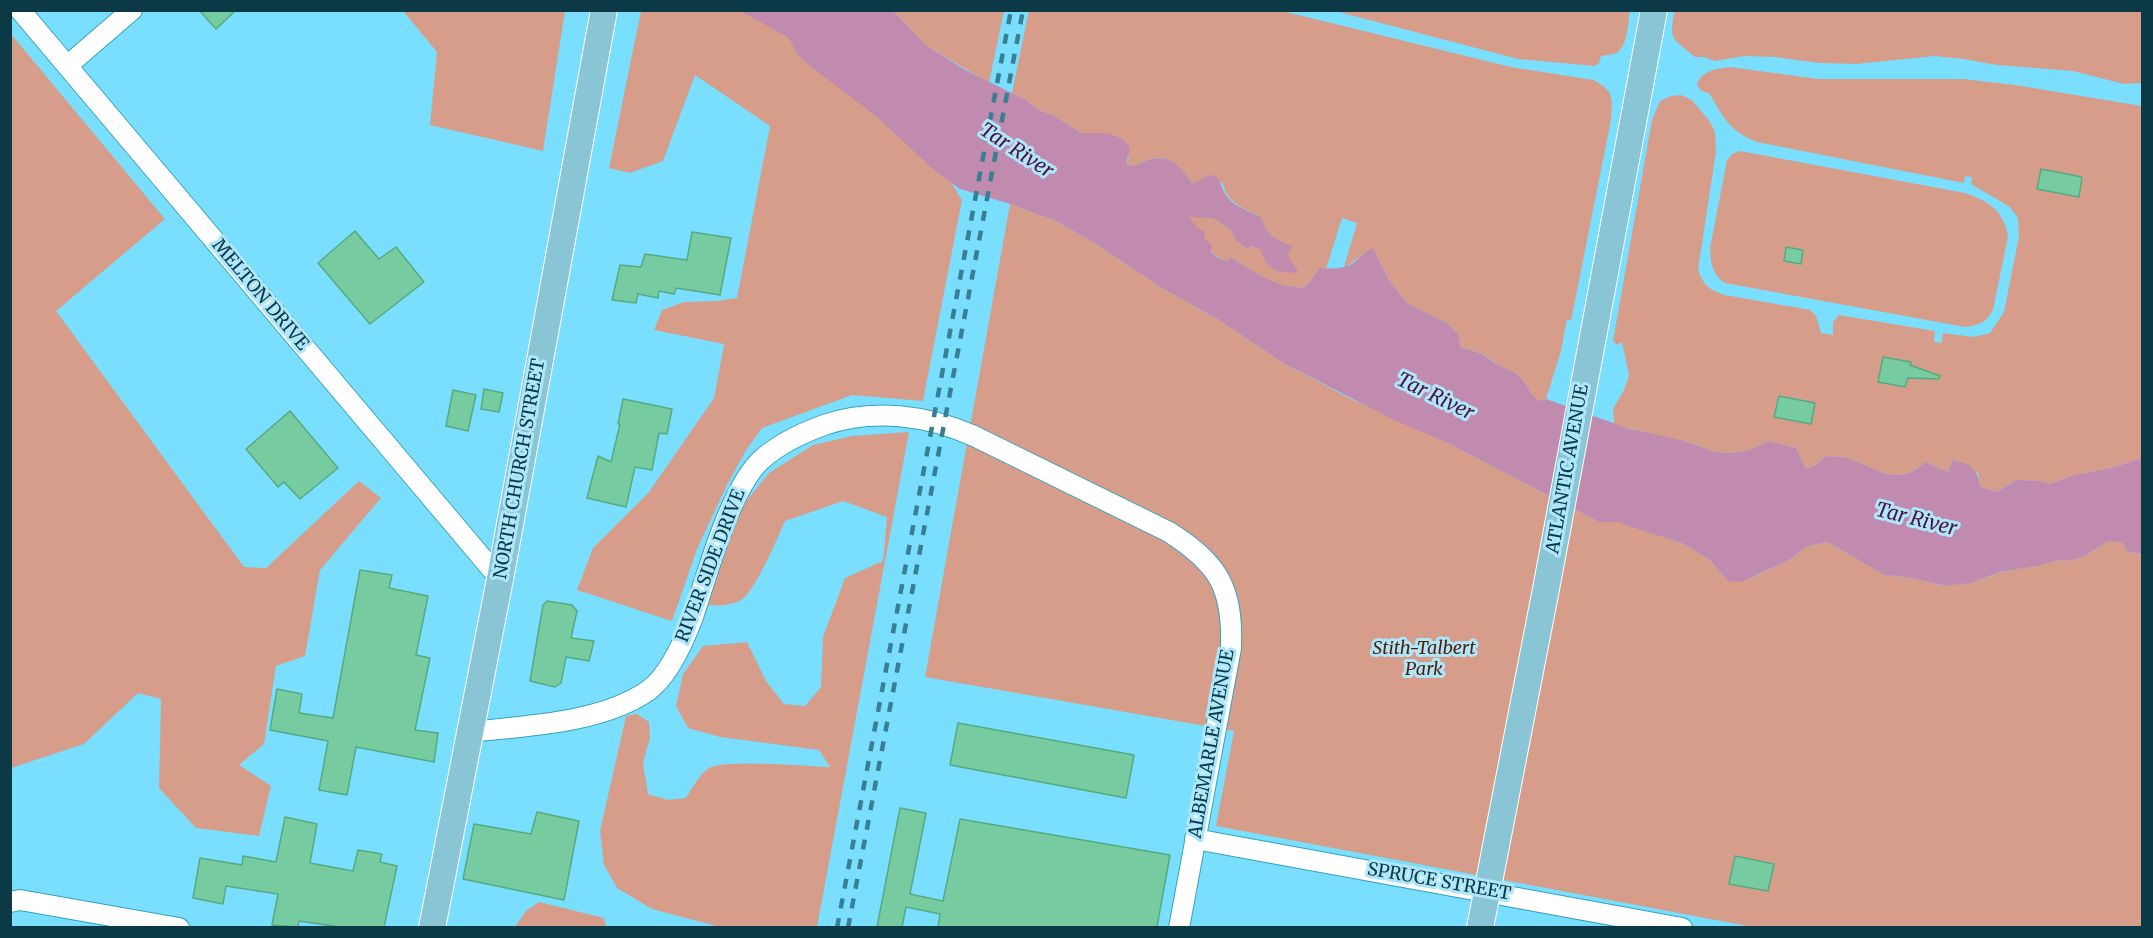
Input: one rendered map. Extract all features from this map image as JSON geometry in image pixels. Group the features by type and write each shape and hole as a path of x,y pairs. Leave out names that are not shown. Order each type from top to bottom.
{"main road":[{"name":"NORTH CHURCH STREET","path":"432,927 500,579 604,10"},
{"name":"ATLANTIC AVENUE","path":"1480,927 1546,589 1654,10"}],"street":[{"name":"MELTON DRIVE","path":"20,10 500,579"},
{"path":"67,66 132,10"},
{"name":"RIVER SIDE DRIVE","path":"470,732 556,722 621,707 651,689 672,663 688,631 729,512 745,479 761,460 785,443 807,431 837,421 861,417 903,417 923,418 950,426 989,444"},
{"name":"ALBEMARLE AVENUE","path":"989,444 1169,532 1195,548 1212,566 1221,582 1231,612 1231,648 1179,927"},
{"name":"SPRUCE STREET","path":"1195,839 1682,927"},
{"path":"10,902 20,900 75,918 179,927"}],"green space":[{"path":"1029,10 1282,11 1511,67 1593,80 1600,84 1611,96 1611,120 1571,321 1567,319 1561,351 1546,399 1539,401 1516,374 1479,353 1461,348 1458,334 1447,323 1407,303 1390,282 1373,248 1344,267 1357,223 1342,218 1326,269 1319,268 1311,281 1303,288 1283,286 1231,257 1227,261 1217,257 1188,216 1213,218 1231,230 1236,241 1248,249 1252,246 1288,255 1291,246 1272,236 1265,228 1261,217 1233,201 1225,191 1223,184 1209,175 1192,184 1180,168 1168,160 1152,159 1134,166 1126,164 1129,157 1109,133 1081,133 1012,93"},
{"path":"1675,10 2142,11 2142,83 2124,84 2073,71 1997,65 1935,56 1856,64 1745,56 1715,61 1695,57 1677,42 1672,33"},
{"path":"403,11 565,11 543,151 430,125 437,52"},
{"path":"641,11 756,11 932,152 962,200 923,401 852,395 762,428 745,452 727,485 697,549 672,621 577,590 593,548 649,492 714,398 724,344 654,330 662,310 684,302 737,298 770,126 695,75 663,161 630,173 609,168"},
{"path":"893,11 1004,11 989,83 927,46"},
{"path":"1335,11 1630,11 1627,34 1620,50 1601,56 1599,63 1595,66 1518,59"},
{"path":"11,34 165,219 56,311 244,567 266,568 359,481 381,498 320,570 305,656 276,666 264,744 239,765 271,786 259,836 196,828 159,788 161,699 138,693 84,744 11,768"},
{"path":"1730,67 1818,79 1963,79 2015,85 2142,106 2142,458 2115,467 2071,476 2050,484 2016,480 1997,492 1981,487 1978,473 1952,460 1948,472 1925,462 1915,470 1897,475 1879,471 1847,458 1826,456 1816,465 1806,469 1796,448 1768,441 1750,450 1733,453 1715,452 1682,440 1663,438 1614,424 1613,409 1624,390 1629,375 1622,342 1617,345 1613,341 1652,120 1660,101 1671,96 1681,95 1692,100 1715,132 1716,152 1698,269 1702,279 1711,289 1725,295 1810,310 1816,316 1821,333 1833,335 1833,322 1839,315 1935,331 1934,342 1941,343 1943,333 1974,337 1990,333 2004,312 2019,236 2018,218 2010,207 1971,184 1972,177 1965,176 1964,183 1757,142 1739,133 1719,110 1709,93 1701,91 1697,84 1706,73"},
{"path":"1740,151 1965,193 1988,203 1999,213 2008,237 1993,310 1988,318 1982,323 1965,327 1725,283 1717,276 1713,268 1710,248 1727,160 1732,154"},
{"name":"Stith-Talbert Park","path":"1010,204 1056,221 1096,244 1162,288 1219,320 1285,364 1347,397 1448,443 1599,522 1617,521 1684,544 1710,560 1728,581 1753,577 1789,560 1808,546 1828,542 1884,575 1907,577 1946,586 1971,583 2001,572 2083,557 2108,541 2123,543 2128,552 2142,554 2142,927 1753,927 1216,826 1234,731 925,677"},
{"path":"909,432 817,927 720,927 652,909 617,888 604,865 600,831 626,716 637,714 649,722 650,738 643,763 648,794 668,800 686,798 702,774 718,765 748,763 830,767 819,750 720,737 688,728 676,706 683,674 703,646 747,642 766,681 784,704 805,706 821,687 823,637 845,578 883,561 887,517 843,501 785,521 766,564 747,595 732,603 704,605 739,510 769,473 813,445 852,436"},
{"path":"539,902 604,918 606,927 515,927 526,911"}],"water":[{"name":"Tar River","path":"740,11 893,11 927,46 967,71 1026,100 1038,110 1053,115 1081,133 1109,133 1124,140 1130,148 1126,164 1134,166 1153,159 1168,160 1181,168 1192,184 1209,175 1216,176 1228,198 1241,208 1261,217 1265,228 1272,236 1292,246 1288,255 1298,272 1274,269 1266,262 1261,250 1252,246 1248,249 1236,241 1231,230 1213,218 1189,217 1197,228 1205,232 1204,238 1212,245 1211,252 1218,258 1227,261 1231,257 1271,281 1303,288 1311,281 1319,268 1346,266 1373,248 1390,282 1407,303 1447,323 1458,334 1461,348 1479,353 1518,375 1539,401 1546,399 1630,429 1682,440 1715,452 1733,453 1750,450 1768,441 1796,448 1806,469 1816,465 1826,456 1847,458 1879,471 1897,475 1915,470 1925,462 1948,472 1952,460 1969,465 1975,471 1981,487 1997,492 2016,480 2050,484 2071,476 2115,467 2142,458 2142,554 2128,552 2123,543 2108,541 2083,557 2000,572 1971,583 1946,586 1907,577 1884,575 1828,542 1808,546 1789,560 1741,582 1728,581 1710,560 1684,544 1617,522 1599,522 1448,443 1392,419 1285,364 1219,320 1162,288 1096,244 1056,221 960,189 934,170 877,117 809,65 797,54 789,38"}],"building":[{"path":"199,10 236,10 216,29"},
{"path":"2041,169 2082,177 2079,197 2037,189"},
{"path":"355,231 379,259 396,247 424,282 370,324 318,263"},
{"path":"692,232 731,238 720,295 676,288 674,294 659,291 658,298 638,294 636,303 612,300 620,265 641,267 645,254 687,260"},
{"path":"1786,247 1803,250 1801,264 1784,261"},
{"path":"1883,357 1911,362 1910,365 1940,376 1939,379 1908,378 1905,387 1878,382"},
{"path":"484,389 503,393 499,412 481,409"},
{"path":"453,390 476,395 468,431 446,426"},
{"path":"1779,396 1815,403 1811,424 1774,417"},
{"path":"623,399 672,409 667,434 659,433 652,470 635,467 626,507 587,498 598,456 611,462"},
{"path":"290,411 338,468 300,499 284,482 278,487 246,449"},
{"path":"360,570 392,575 389,588 428,596 416,655 430,658 415,730 438,733 434,762 356,747 347,795 319,790 328,741 270,730 277,689 302,694 299,713 333,718"},
{"path":"547,601 572,605 577,611 571,638 594,641 589,661 566,657 561,683 555,687 530,681 543,605"},
{"path":"958,723 1134,755 1126,798 950,765"},
{"path":"900,808 926,813 910,894 943,901 960,819 1170,855 1157,927 938,927 940,914 906,907 902,927 877,927"},
{"path":"537,812 579,821 564,900 463,879 474,824 531,834"},
{"path":"285,817 317,824 310,863 353,871 358,850 382,854 380,862 397,866 384,927 340,927 299,921 298,927 272,925 278,894 226,886 223,904 193,898 200,858 242,865 243,856 276,862"},
{"path":"1735,856 1774,864 1768,891 1729,884"}],"railway":[{"path":"837,928 1011,10"},
{"path":"848,928 1023,10"}]}
